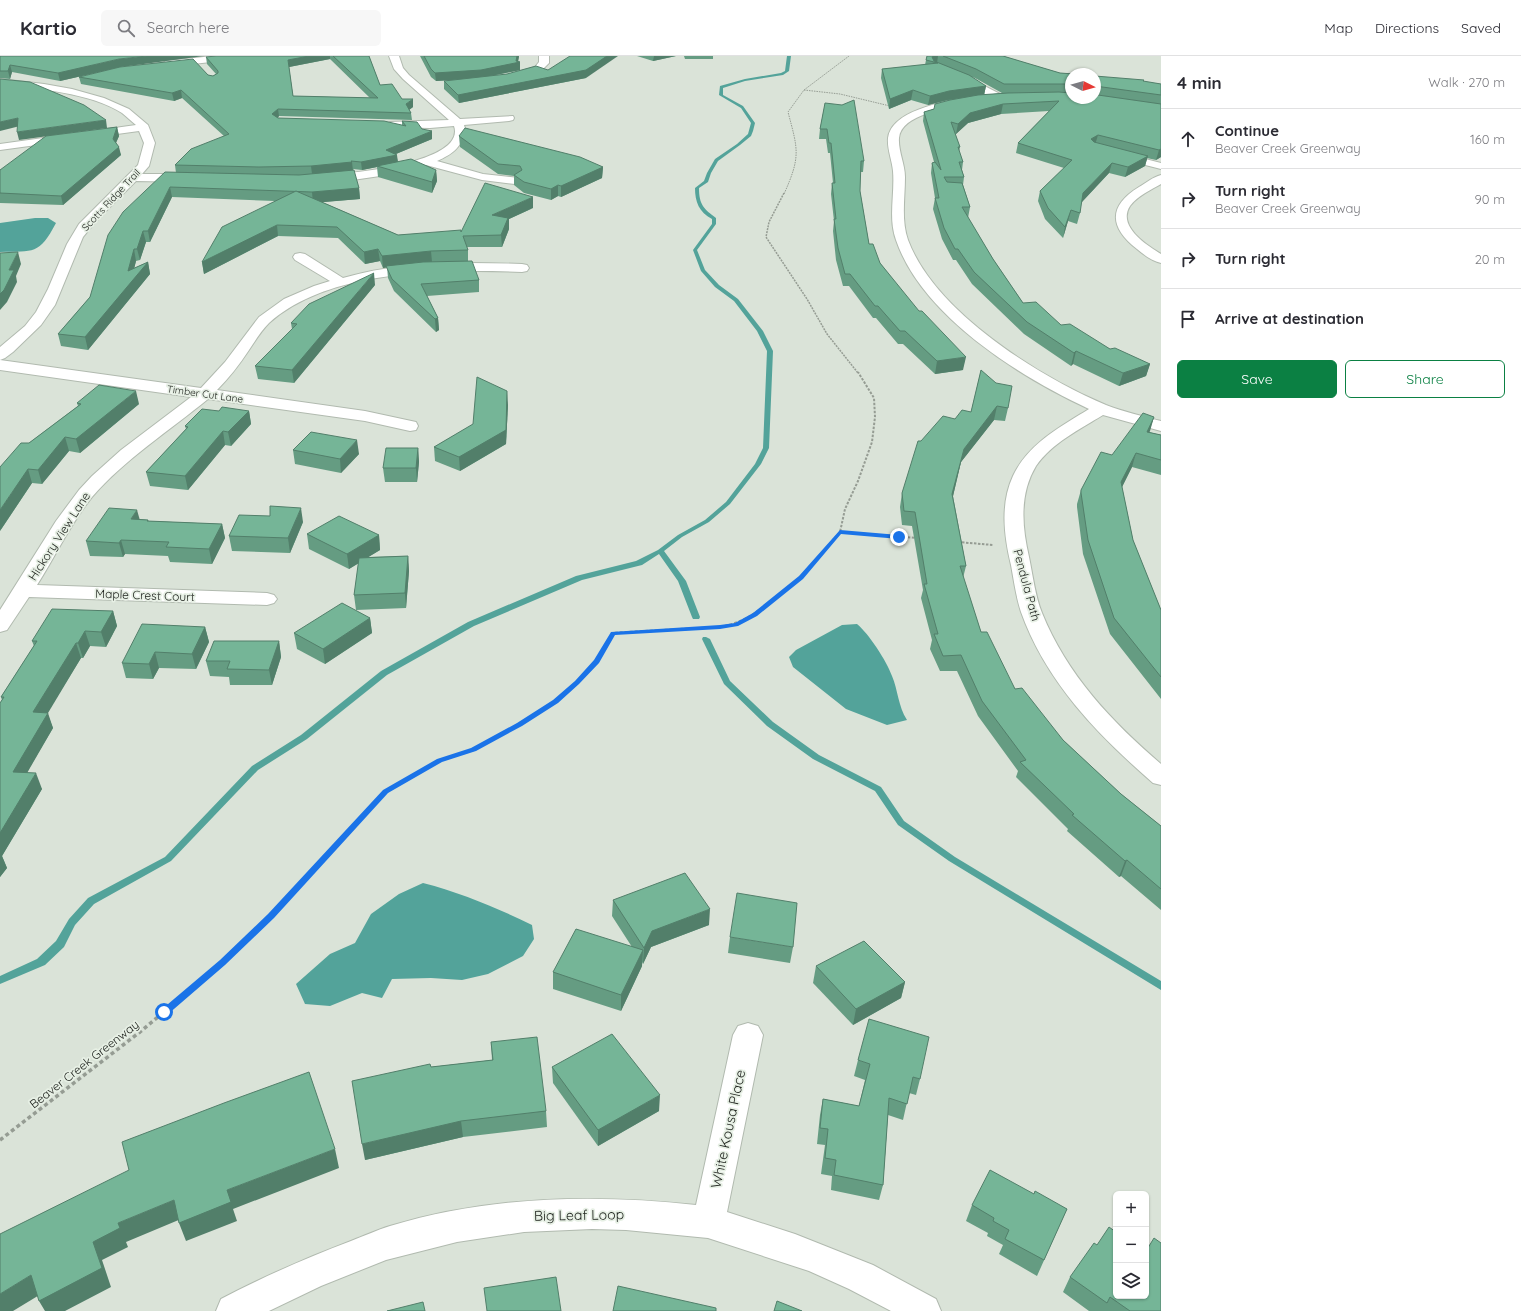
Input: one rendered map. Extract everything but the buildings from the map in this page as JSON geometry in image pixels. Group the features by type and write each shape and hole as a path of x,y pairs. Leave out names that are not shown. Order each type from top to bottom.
{"street":[{"path":"154,66 238,56"},
{"path":"313,180 366,176 426,161 447,151 459,138 461,132 458,123 424,87 399,69 394,56"},
{"path":"501,78 525,74 538,69 544,63 544,56"},
{"path":"197,61 205,70"},
{"path":"949,72 1004,97 961,102 935,108 912,116 898,127 894,135 899,169 898,213 903,240 918,271 938,296 959,318 983,339 1031,373 1101,409 1161,426"},
{"path":"0,82 50,88 92,98 117,107 137,119 144,127"},
{"path":"50,88 67,82"},
{"path":"378,124 415,125 509,118"},
{"path":"0,147 144,127"},
{"name":"Scotts Ridge Trail","path":"0,355 19,340 38,320 52,297 70,250 87,223 134,177 148,158 150,140 144,127"},
{"path":"1110,153 1161,166"},
{"path":"426,161 482,177 514,180"},
{"path":"134,177 198,178"},
{"path":"1161,179 1130,199 1124,205 1121,216 1123,226 1128,234 1144,249 1161,259"},
{"path":"300,257 340,282"},
{"name":"Hickory View Lane","path":"0,626 84,495 110,468 204,394 230,366 264,320 277,310 301,297 340,282 390,273 481,266 522,268"},
{"name":"Timber Cut Lane","path":"0,365 365,416 410,426"},
{"name":"Pendula Path","path":"1101,409 1053,441 1029,464 1019,483 1014,502 1013,520 1016,546 1032,611 1045,645 1057,665 1071,685 1099,719 1136,756 1161,777"},
{"name":"Maple Crest Court","path":"22,591 267,599"},
{"name":"White Kousa Place","path":"708,1222 748,1035"},
{"name":"Big Leaf Loop","path":"233,1311 331,1264 388,1243 456,1225 503,1218 557,1213 630,1214 708,1222 783,1245 842,1268 898,1296 924,1311"}],"path":[{"name":"Beaver Creek Greenway","path":"0,1140 140,1032 222,962 271,916 386,792 439,761 473,750 519,725 556,702 577,683 597,661 613,633 720,627 736,624 755,614 801,577 840,532 845,509 858,481 872,442 876,416 874,398 864,380 827,334 807,299 766,237 766,228 782,198 795,163 796,148 788,112 804,90 850,56"},
{"path":"804,90 840,94 890,106"},
{"path":"840,532 925,539"},
{"path":"956,542 994,545"}],"water":[{"path":"35,218 48,218 56,223 45,241 40,246 28,251 0,252 0,223"},
{"path":"857,624 872,641 886,663 894,681 904,715 907,720 887,725 846,709 793,667 789,657 796,650 842,625"},
{"path":"423,883 452,891 479,901 532,925 534,939 523,956 488,974 462,980 431,978 392,979 382,998 362,993 330,1006 305,1004 296,984 330,954 355,943 371,914 399,894"}],"waterway":[{"path":"660,551 680,536 707,521 728,503 758,464 766,448 770,351 760,331 736,300 717,286 703,270 695,250 714,224 714,218 709,216 700,206 697,198 697,188 706,182 712,165 716,160 738,145 750,134 752,130 753,123 742,107 721,95 721,87 745,80 782,74 787,71 789,56"},
{"path":"0,980 41,962 60,944 72,922 91,901 168,859 255,768 304,737 384,673 471,624 579,578 639,563 660,551"},
{"path":"660,551 682,581 696,617"},
{"path":"706,639 727,682 770,724 816,757 878,789 901,823 952,859 1161,986"}],"route":[{"path":"164,1012 222,962 271,916 386,792 439,761 473,750 519,725 556,702 577,683 597,661 613,633 720,627 736,624 755,614 801,577 840,532 899,537"}]}
